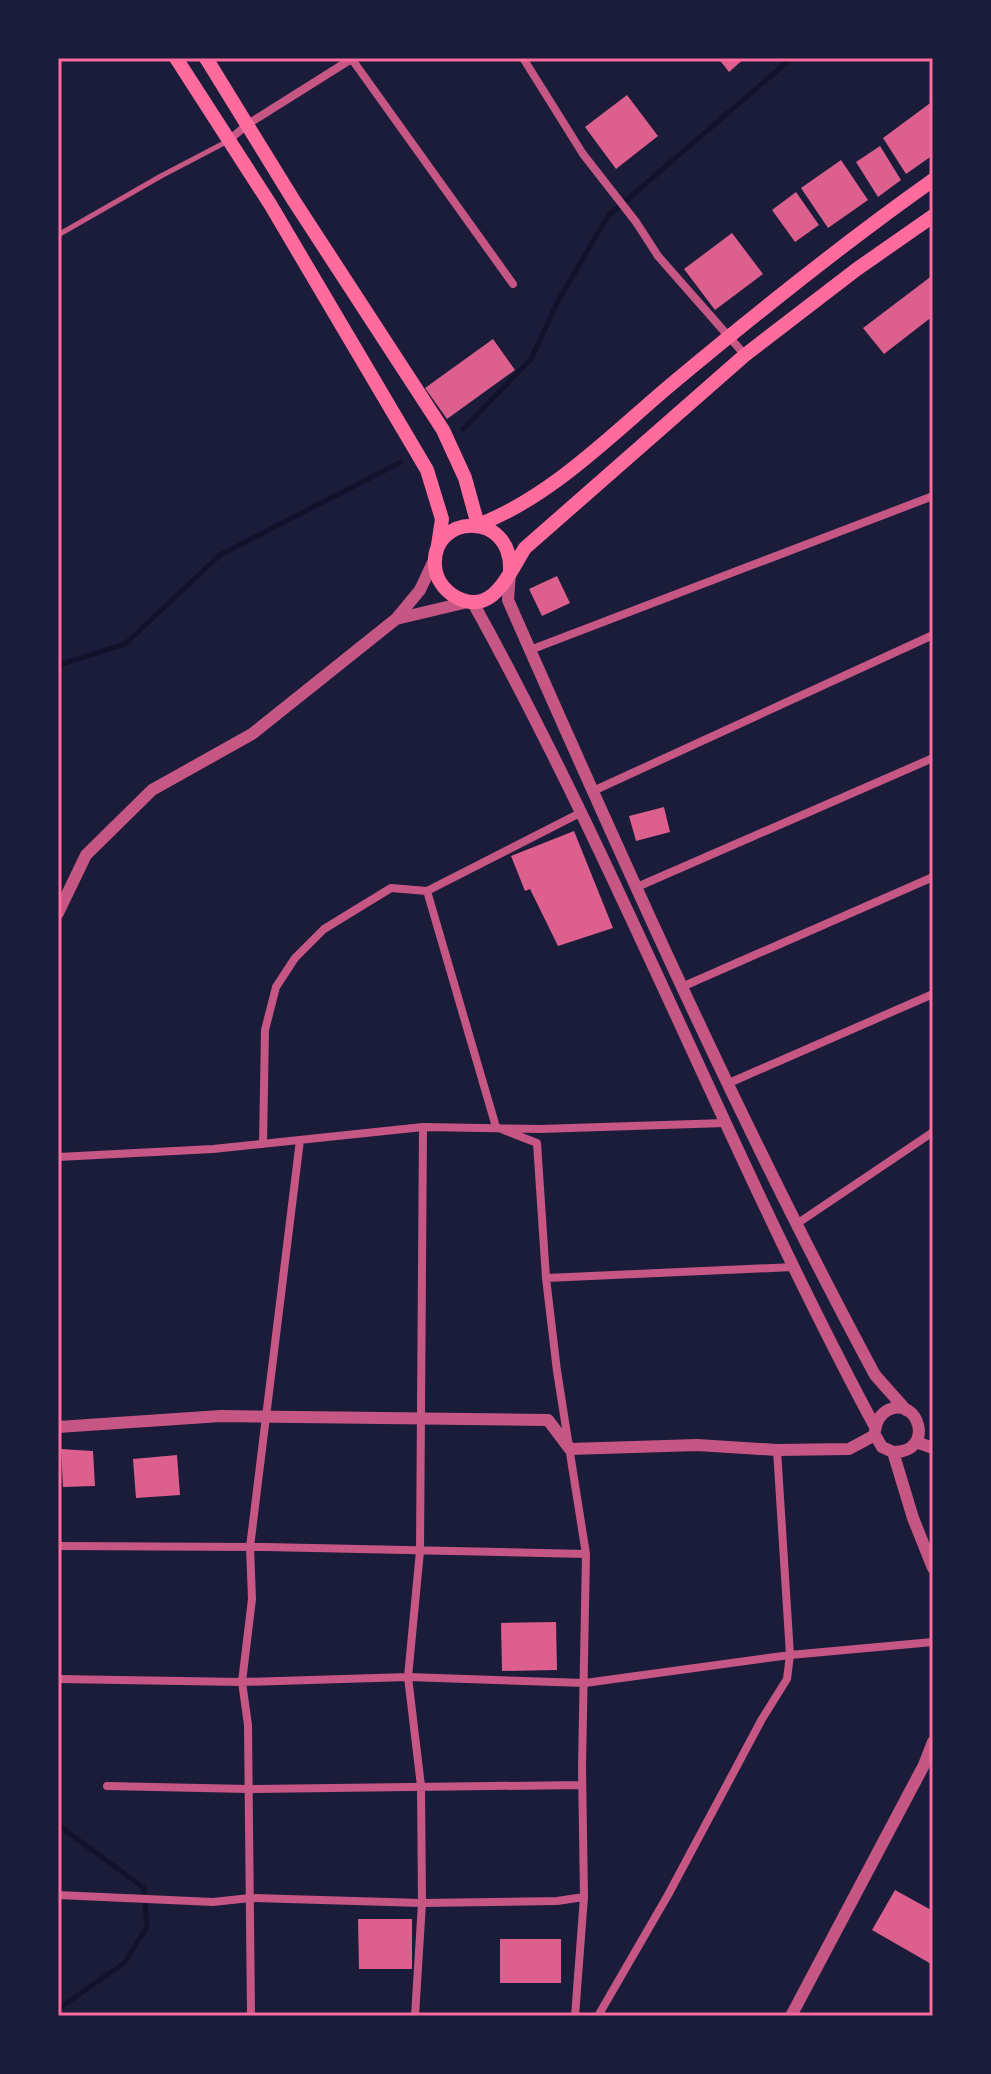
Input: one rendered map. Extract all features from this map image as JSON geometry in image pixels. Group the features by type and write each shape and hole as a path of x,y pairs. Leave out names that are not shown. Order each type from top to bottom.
{"main road":[{"path":"176,58 270,204 427,470 442,519 435,571 448,592 459,599 485,599 496,593 525,548 745,355 857,269 933,216"},
{"path":"206,58 294,201 443,430 465,478 478,525"},
{"path":"436,553 454,529 499,517 547,488 728,337 864,229 933,180"},
{"path":"841,249 857,269"},
{"path":"478,525 490,529 507,546 511,558 510,571"}],"street":[{"path":"523,58 601,179 636,222 658,256 745,355"},
{"path":"229,140 248,124 352,59 513,284"},
{"path":"530,650 933,496"},
{"path":"58,913 86,855 152,790 252,734 396,619 420,590 436,553"},
{"path":"396,619 472,601 580,813 793,1267 882,1447 893,1452 906,1451 916,1442 919,1428 913,1415 875,1375 729,1083 508,600 510,571"},
{"path":"593,791 933,635"},
{"path":"637,887 933,758"},
{"path":"263,1144 265,1030 276,987 295,958 324,929 391,888 427,891 580,813"},
{"path":"684,986 933,877"},
{"path":"427,891 496,1127"},
{"path":"729,1083 933,994"},
{"path":"58,1157 213,1149 423,1127 540,1129 725,1123"},
{"path":"415,2016 422,1903 421,1786 408,1677 420,1551 423,1127"},
{"path":"496,1127 537,1143 546,1278 557,1371 586,1554 582,1785 584,1897 575,2016"},
{"path":"798,1223 933,1132"},
{"path":"251,2016 248,1725 242,1682 252,1599 250,1547 300,1140"},
{"path":"546,1278 793,1267"},
{"path":"570,1449 697,1445 777,1450 849,1449 875,1431 877,1421 887,1411 906,1410"},
{"path":"58,1427 221,1416 548,1420 570,1449"},
{"path":"916,1442 933,1448"},
{"path":"598,2016 787,1679 790,1655 777,1450"},
{"path":"893,1452 913,1518 933,1568"},
{"path":"58,1546 586,1554"},
{"path":"58,1679 242,1682 408,1677 585,1683 790,1655 933,1642"},
{"path":"791,2016 924,1765 933,1742"},
{"path":"107,1786 248,1789 421,1786 561,1788 582,1785"},
{"path":"58,1895 213,1902 250,1898 422,1903 557,1901 584,1897"}],"lane":[{"path":"58,235 229,140"}],"building":[{"path":"718,58 745,58 729,72"},
{"path":"627,95 658,136 616,169 585,127"},
{"path":"933,101 933,155 906,174 883,138"},
{"path":"880,146 901,180 878,197 856,162"},
{"path":"841,160 868,200 828,228 801,188"},
{"path":"796,192 819,225 795,242 772,210"},
{"path":"732,233 763,274 715,310 684,269"},
{"path":"933,275 933,316 884,354 863,328"},
{"path":"493,339 515,370 447,419 425,388"},
{"path":"557,576 570,603 542,616 529,589"},
{"path":"664,807 670,832 636,841 629,816"},
{"path":"574,831 613,928 558,946 530,889 525,891 511,856"},
{"path":"61,1449 93,1451 95,1486 63,1487"},
{"path":"177,1455 180,1495 136,1498 133,1459"},
{"path":"556,1622 557,1670 502,1671 501,1623"},
{"path":"895,1890 933,1911 933,1965 872,1930"},
{"path":"358,1919 412,1919 412,1969 359,1969"},
{"path":"500,1939 561,1939 561,1983 500,1983"}],"waterway":[{"path":"463,429 531,359 558,301 608,216 792,58"},
{"path":"58,665 125,644 220,555 401,462"},
{"path":"58,1825 144,1888 147,1927 124,1963 58,2009"}]}
